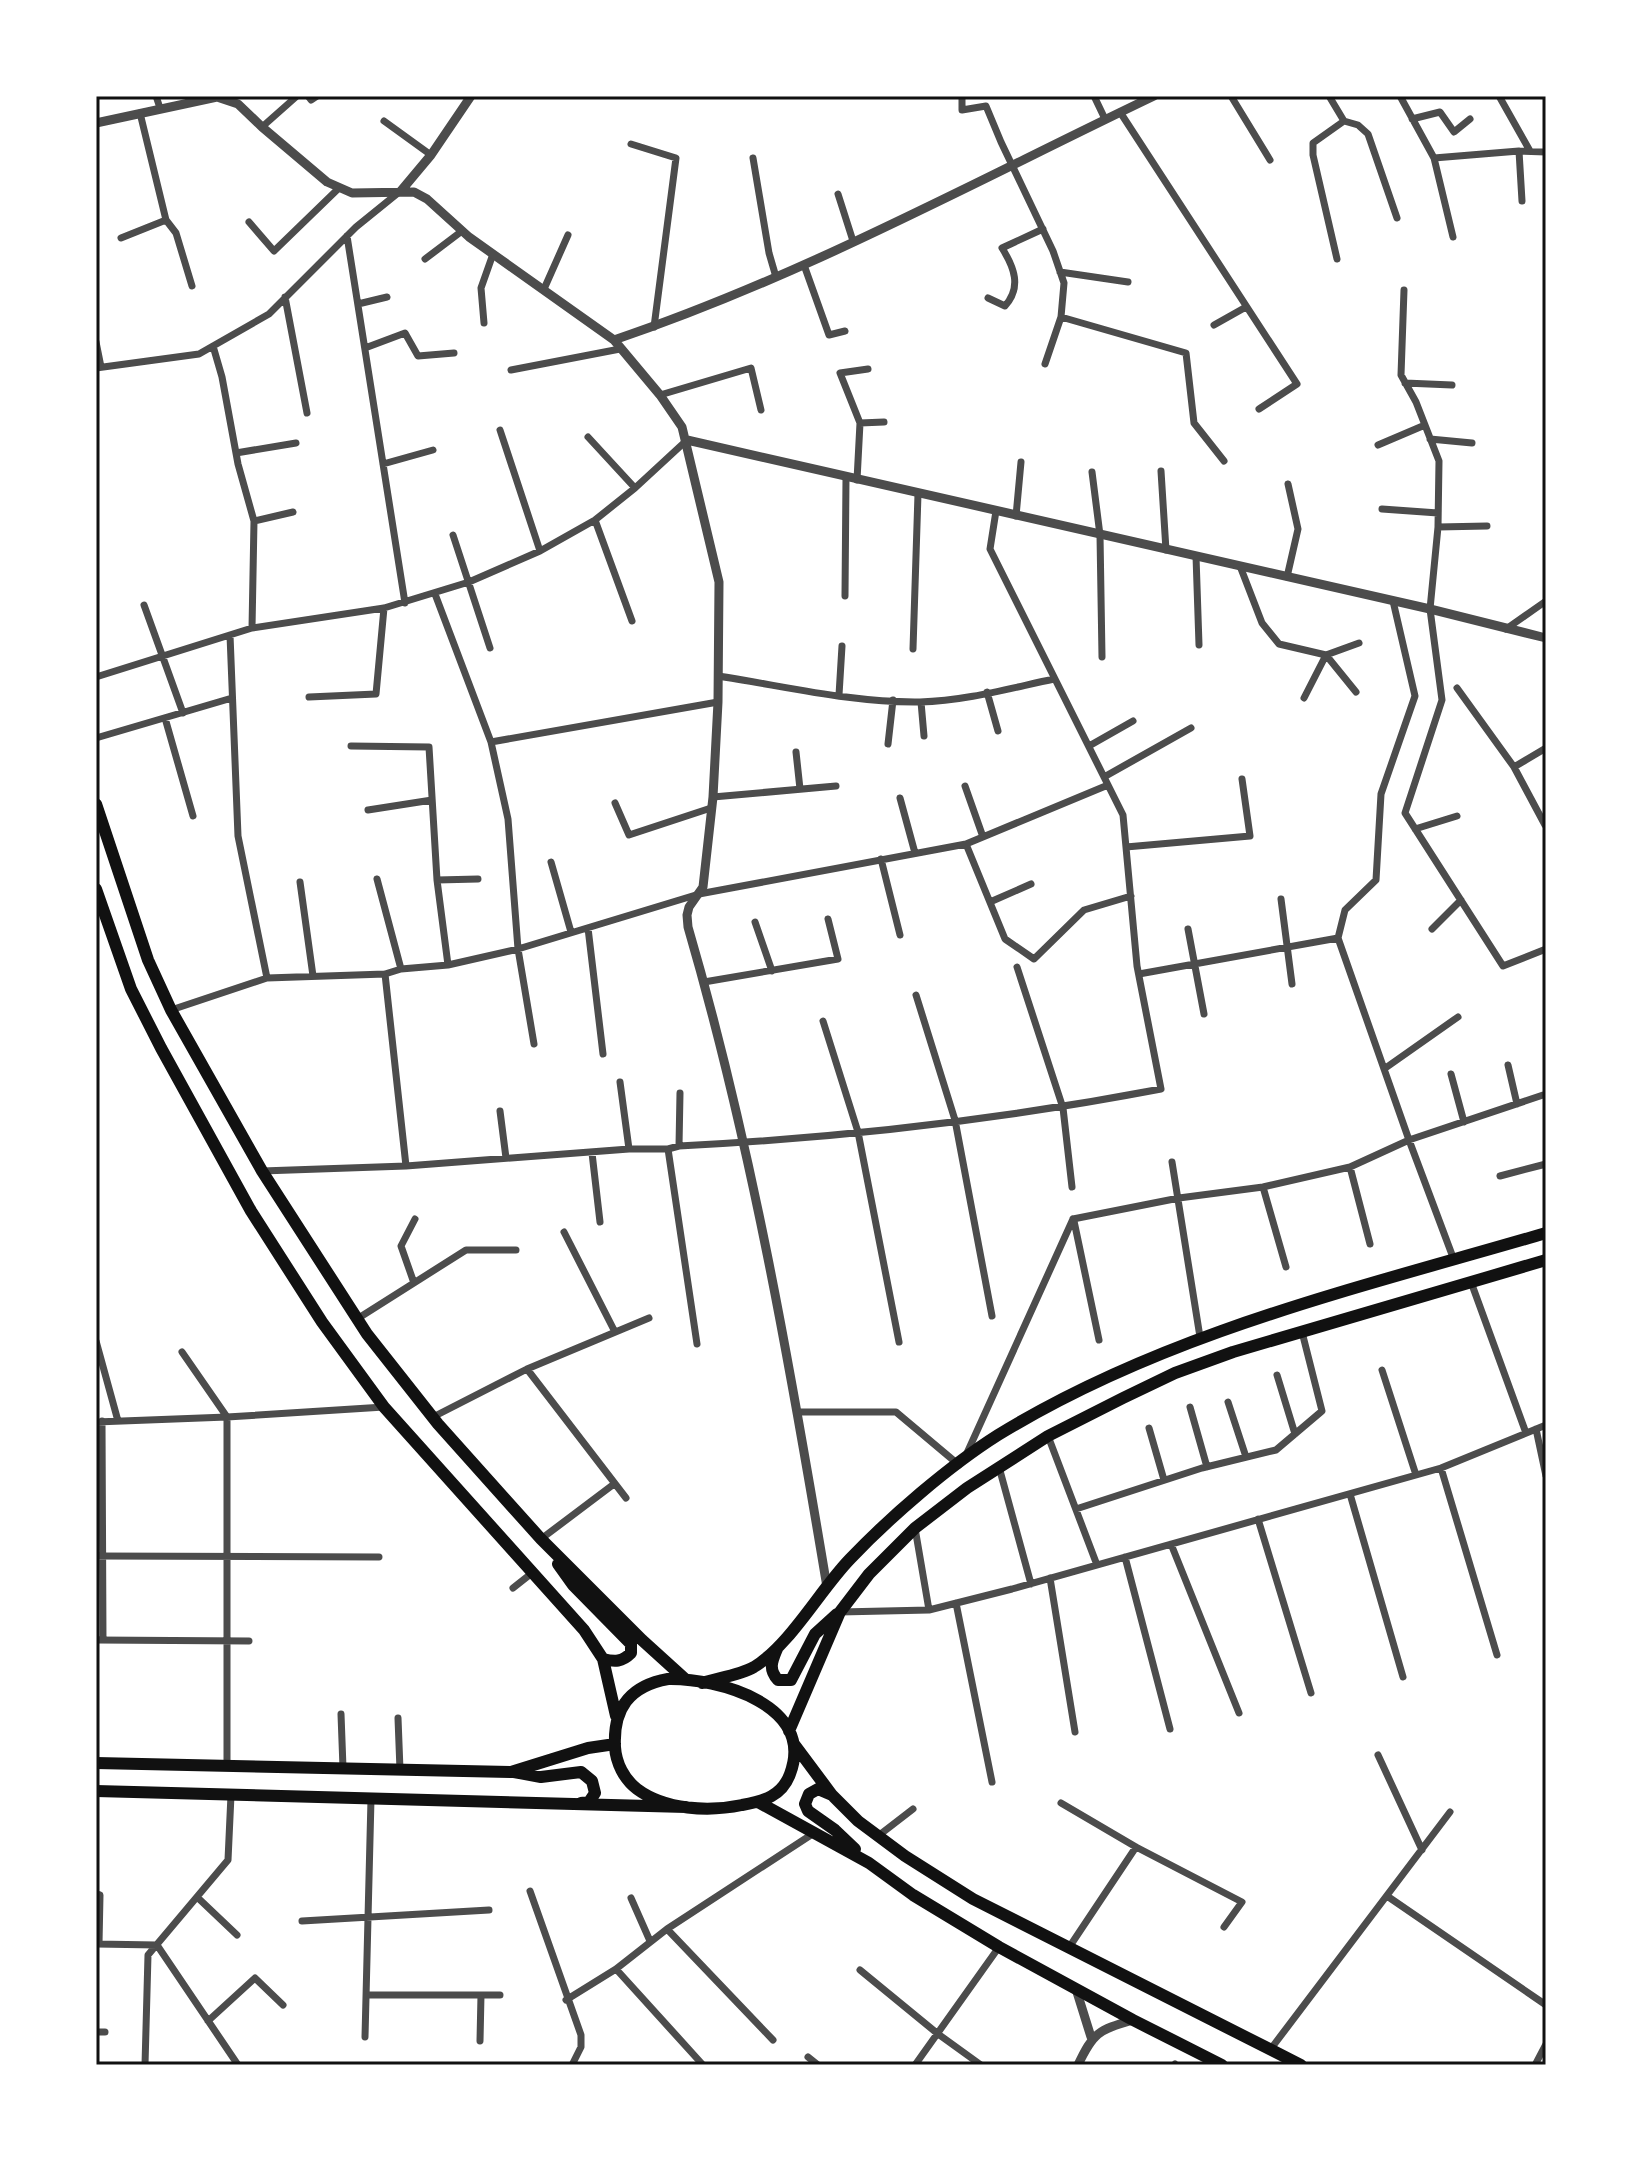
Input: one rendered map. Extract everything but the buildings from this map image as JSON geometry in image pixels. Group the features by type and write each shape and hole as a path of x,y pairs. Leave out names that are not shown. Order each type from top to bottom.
{"main road":[{"path":"96,804 148,960 171,1010 262,1171 357,1319 433,1417 541,1539 685,1679"},
{"path":"96,889 131,989 235,1184 322,1322 384,1407 584,1630 603,1659 616,1716 616,1757 622,1773 636,1788 655,1799 686,1807"},
{"path":"702,1683 753,1667 778,1646 848,1560 895,1515 996,1437 1056,1403 1133,1365 1200,1337 1546,1233"},
{"path":"778,1646 770,1664 773,1674 778,1680 791,1680 815,1634 840,1612 869,1574 915,1528 1048,1436 1175,1373 1233,1352 1546,1260"},
{"path":"541,1539 573,1585 631,1644 631,1653 625,1659 614,1662 603,1659"},
{"path":"789,1731 840,1612"},
{"path":"616,1716 637,1692 651,1682 685,1679 755,1697 781,1717 794,1744 832,1795 878,1836 973,1899 1301,2065"},
{"path":"511,1772 588,1748 615,1744"},
{"path":"96,1791 729,1808 773,1797 786,1785 793,1766 794,1744"},
{"path":"96,1763 511,1772 541,1777 581,1772 592,1781 595,1793 589,1802 575,1804"},
{"path":"832,1795 818,1789 809,1794 805,1804 808,1811 835,1830 869,1863"},
{"path":"758,1802 869,1863 913,1895 999,1947 1222,2065"}],"street":[{"path":"156,96 160,108"},
{"path":"262,127 297,96"},
{"path":"308,96 311,100 317,96"},
{"path":"96,342 99,368 199,354 269,314 347,236 400,192 431,155 471,96"},
{"path":"962,96 962,110 986,106 1043,229 1064,283 1061,317 1045,364"},
{"path":"1094,96 1105,119"},
{"path":"511,370 617,344 776,277 1154,96"},
{"path":"1231,96 1270,160"},
{"path":"1329,96 1344,121 1358,125 1368,134 1397,218"},
{"path":"1400,96 1434,158 1453,237"},
{"path":"1499,96 1530,151"},
{"path":"96,123 217,97 238,104 327,182 339,188 365,194 414,192 427,199 462,231 617,344 678,421 687,440 718,571 718,702 713,797 703,887 687,915 744,1143 798,1412 827,1587"},
{"path":"1120,112 1297,384 1259,409"},
{"path":"1412,119 1440,112 1454,132 1470,119"},
{"path":"140,113 166,220 176,233 192,286"},
{"path":"384,121 431,155"},
{"path":"1337,259 1313,155 1313,143 1344,121"},
{"path":"631,144 676,158 654,327"},
{"path":"1434,158 1519,151 1546,152"},
{"path":"1519,151 1522,201"},
{"path":"753,158 776,277"},
{"path":"249,222 274,251 339,188"},
{"path":"838,194 853,241"},
{"path":"121,238 166,220"},
{"path":"988,298 1005,306 1013,297 1014,267 1002,248 1043,229"},
{"path":"425,259 462,231"},
{"path":"544,289 568,235"},
{"path":"347,236 405,603"},
{"path":"484,323 481,288 493,254"},
{"path":"804,265 829,335 845,331"},
{"path":"1060,272 1128,282"},
{"path":"1404,290 1401,375 1439,461 1438,527 1430,609 1442,700 1405,813 1503,966 1546,949"},
{"path":"285,297 307,413"},
{"path":"358,304 387,297"},
{"path":"1214,325 1246,307"},
{"path":"1061,317 1186,353 1194,423 1224,461"},
{"path":"365,348 405,333 418,356 454,353"},
{"path":"213,346 254,521 252,628"},
{"path":"660,395 751,368 761,410"},
{"path":"845,596 852,479 860,423 840,373 868,369"},
{"path":"1405,383 1452,385"},
{"path":"860,423 884,422"},
{"path":"1378,445 1425,425"},
{"path":"500,430 540,551"},
{"path":"588,437 635,488"},
{"path":"1430,439 1472,443"},
{"path":"687,440 1546,638"},
{"path":"96,677 252,628 384,608 469,582 540,551 595,520 687,440"},
{"path":"236,453 296,443"},
{"path":"383,464 433,450"},
{"path":"1016,516 1021,462"},
{"path":"1161,471 1166,550"},
{"path":"1092,472 1100,535 1102,657"},
{"path":"1287,577 1298,529 1288,484"},
{"path":"913,649 918,494"},
{"path":"1382,509 1438,513"},
{"path":"262,1171 406,1166 744,1143 1063,1108 1161,1089 1139,974 1123,815 990,549 996,511"},
{"path":"254,521 293,512"},
{"path":"595,520 632,621"},
{"path":"1438,527 1487,526"},
{"path":"453,535 490,648"},
{"path":"1196,556 1199,645"},
{"path":"1240,566 1262,623 1279,644 1326,655 1359,643"},
{"path":"435,594 491,742 508,819 518,949 534,1044"},
{"path":"1393,601 1415,696 1381,794 1376,880 1345,910 1338,938 1455,1260"},
{"path":"1506,629 1546,601"},
{"path":"144,605 183,713"},
{"path":"309,697 376,694 384,608"},
{"path":"230,635 238,836 267,978"},
{"path":"839,695 842,646"},
{"path":"1326,655 1356,692"},
{"path":"1304,698 1326,655"},
{"path":"718,676 839,695 921,702 1054,679"},
{"path":"1457,688 1514,767 1545,825"},
{"path":"987,692 998,731"},
{"path":"96,738 232,698"},
{"path":"888,744 893,700"},
{"path":"491,742 718,702"},
{"path":"921,702 924,736"},
{"path":"165,718 193,816"},
{"path":"1089,746 1133,721"},
{"path":"1104,777 1191,728"},
{"path":"351,746 429,747 437,880 448,965"},
{"path":"1514,767 1546,748"},
{"path":"796,752 800,789"},
{"path":"1126,847 1250,836 1242,779"},
{"path":"171,1010 267,978 385,974 401,969 448,965 518,949 699,894 966,844 1108,785"},
{"path":"713,797 836,786"},
{"path":"965,786 983,837"},
{"path":"900,798 915,853"},
{"path":"368,810 432,800"},
{"path":"615,803 629,835 711,808"},
{"path":"1415,829 1457,816"},
{"path":"966,844 1005,939 1034,959 1084,910 1131,896"},
{"path":"881,859 900,935"},
{"path":"551,862 571,932"},
{"path":"377,879 401,969"},
{"path":"437,880 478,879"},
{"path":"300,882 313,976"},
{"path":"990,902 1031,884"},
{"path":"1281,899 1292,984"},
{"path":"1432,929 1461,900"},
{"path":"704,982 838,959 828,919"},
{"path":"755,922 772,971"},
{"path":"588,928 603,1054"},
{"path":"1188,929 1204,1014"},
{"path":"1139,974 1338,938"},
{"path":"1017,967 1063,1108 1072,1187"},
{"path":"385,974 406,1166"},
{"path":"916,995 955,1120 992,1316"},
{"path":"1384,1069 1458,1017"},
{"path":"823,1021 858,1132 899,1342"},
{"path":"1508,1065 1517,1104"},
{"path":"1451,1074 1464,1122"},
{"path":"620,1082 629,1149"},
{"path":"679,1146 680,1093"},
{"path":"1073,1219 1179,1198 1263,1187 1350,1167 1409,1140 1543,1095"},
{"path":"500,1111 506,1158"},
{"path":"668,1149 697,1344"},
{"path":"592,1153 600,1222"},
{"path":"1172,1162 1200,1337"},
{"path":"1500,1176 1546,1165"},
{"path":"1350,1167 1370,1244"},
{"path":"1263,1187 1286,1267"},
{"path":"414,1283 401,1246 415,1219"},
{"path":"798,1412 896,1412 961,1463 1073,1219"},
{"path":"1073,1219 1099,1340"},
{"path":"564,1232 615,1332"},
{"path":"357,1319 466,1250 516,1250"},
{"path":"1471,1282 1526,1433"},
{"path":"433,1417 527,1369 649,1318"},
{"path":"1076,1509 1207,1467 1276,1450 1322,1411 1302,1332"},
{"path":"96,1341 118,1421"},
{"path":"182,1352 227,1417 227,1766"},
{"path":"527,1369 626,1498"},
{"path":"1382,1370 1416,1475"},
{"path":"1277,1375 1295,1434"},
{"path":"1228,1402 1246,1457"},
{"path":"249,1641 99,1640 99,1422 384,1407"},
{"path":"1190,1407 1207,1467"},
{"path":"840,1612 929,1610 1031,1584 1441,1468 1546,1425"},
{"path":"1149,1428 1164,1480"},
{"path":"1536,1429 1546,1476"},
{"path":"1048,1436 1097,1565"},
{"path":"999,1467 1031,1584"},
{"path":"1441,1468 1497,1655"},
{"path":"541,1539 614,1484"},
{"path":"1350,1494 1403,1677"},
{"path":"1258,1519 1311,1693"},
{"path":"915,1528 929,1610"},
{"path":"1171,1544 1239,1713"},
{"path":"99,1556 379,1557"},
{"path":"1125,1557 1170,1729"},
{"path":"513,1588 532,1573"},
{"path":"1050,1578 1075,1732"},
{"path":"956,1603 992,1782"},
{"path":"341,1714 343,1768"},
{"path":"398,1718 400,1770"},
{"path":"1378,1755 1422,1850"},
{"path":"145,2065 148,1955 228,1860 231,1795"},
{"path":"365,2037 371,1799"},
{"path":"1061,1803 1136,1847 1242,1902 1224,1927"},
{"path":"878,1836 913,1809"},
{"path":"1270,2050 1450,1812"},
{"path":"566,2000 616,1969 667,1929 816,1832"},
{"path":"1068,1949 1136,1847"},
{"path":"530,1891 566,2000 581,2035 581,2047 572,2065"},
{"path":"96,1894 100,1895 97,1944 157,1945"},
{"path":"1387,1896 1546,2005"},
{"path":"197,1897 237,1935"},
{"path":"631,1898 650,1941"},
{"path":"302,1921 489,1910"},
{"path":"667,1929 773,2040"},
{"path":"157,1945 234,2063"},
{"path":"915,2065 999,1947"},
{"path":"616,1969 703,2065"},
{"path":"860,1970 981,2065"},
{"path":"208,2021 255,1978 283,2005"},
{"path":"1076,1989 1091,2037"},
{"path":"366,1995 500,1995"},
{"path":"480,2041 481,1995"},
{"path":"1078,2065 1091,2037 1114,2025 1133,2020"},
{"path":"96,2032 105,2032"},
{"path":"1535,2065 1546,2044"},
{"path":"808,2057 818,2065"}]}
